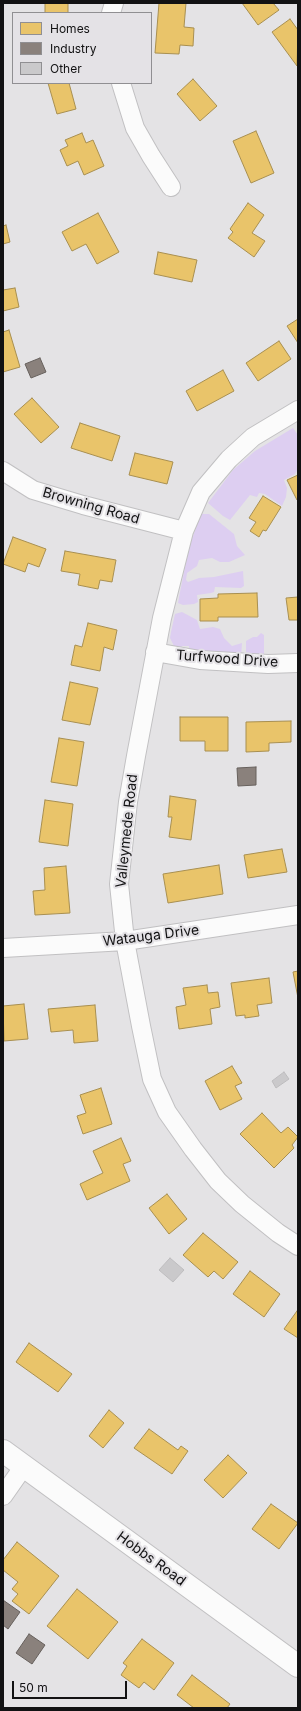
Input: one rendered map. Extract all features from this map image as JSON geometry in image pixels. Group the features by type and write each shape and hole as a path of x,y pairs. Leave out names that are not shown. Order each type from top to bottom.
{"street":[{"path":"121,84 135,128 171,187"},
{"name":"Valleymede Road","path":"298,410 253,437 229,459 200,492 184,531 156,652 136,756 126,817 119,884 125,941 152,1080 167,1112 192,1149 218,1181 248,1209 278,1233 298,1246"},
{"name":"Browning Road","path":"3,471 33,490 83,506 184,531"},
{"name":"Turfwood Drive","path":"156,652 200,660 268,664 298,663"},
{"name":"Watauga Drive","path":"3,948 125,941 298,915"},
{"name":"Hobbs Road","path":"3,1451 298,1666"},
{"path":"3,1496 24,1466"}],"shaded area":[{"path":"293,428 298,435 298,469 295,474 284,480 287,488 286,497 282,506 265,494 259,493 257,497 250,495 230,520 208,503 233,470 255,451"},
{"path":"201,514 209,514 234,534 237,546 245,555 229,562 220,562 212,558 199,560 197,566 187,573 186,580 188,582 199,578 214,577 243,571 244,586 241,588 215,587 214,592 197,595 198,602 183,605 178,603 180,592 189,547"},
{"path":"182,612 197,620 200,629 213,627 220,629 224,638 232,646 242,643 241,658 189,651 189,646 182,646 181,650 175,648 170,638 171,632 175,614"},
{"path":"261,633 264,635 264,653 262,659 246,658 246,641 253,637 257,637"}],"building: Homes":[{"path":"45,3 68,3 68,12 45,12"},
{"path":"159,3 186,3 184,27 194,28 193,46 180,45 179,54 155,53"},
{"path":"242,3 273,3 279,10 258,25"},
{"path":"290,19 298,30 297,66 272,32"},
{"path":"193,79 217,106 200,121 177,94"},
{"path":"48,84 69,84 76,109 57,114"},
{"path":"256,131 274,173 251,183 233,141"},
{"path":"82,133 86,143 93,140 104,166 84,175 78,161 67,166 60,150 68,146 65,140"},
{"path":"248,203 264,215 252,233 265,241 254,257 228,238 233,232 230,229"},
{"path":"98,213 119,252 97,264 86,244 72,251 62,232"},
{"path":"6,225 10,242 3,244 3,226"},
{"path":"158,252 197,260 192,282 154,274"},
{"path":"15,288 19,307 3,311 3,290"},
{"path":"298,319 298,343 287,326"},
{"path":"9,330 20,367 3,372 3,332"},
{"path":"279,341 291,359 258,381 246,363"},
{"path":"223,370 234,391 197,411 186,391"},
{"path":"32,398 59,427 41,443 14,414"},
{"path":"80,423 120,436 112,461 71,448"},
{"path":"135,453 173,462 167,484 129,475"},
{"path":"298,475 298,499 297,500 287,480"},
{"path":"263,496 281,507 266,531 263,530 259,537 250,531 256,522 249,518"},
{"path":"13,537 46,549 39,567 28,563 25,572 3,564"},
{"path":"65,551 116,560 112,582 100,580 98,589 78,585 80,574 61,571"},
{"path":"257,593 258,617 218,617 218,621 200,621 200,599 218,598 218,594"},
{"path":"298,597 298,620 289,620 286,598"},
{"path":"88,623 117,630 113,650 104,647 100,671 71,665 75,645 82,647"},
{"path":"70,682 98,688 90,725 62,720"},
{"path":"180,717 228,717 228,751 205,751 205,741 180,741"},
{"path":"291,721 291,742 269,743 269,751 246,752 246,722"},
{"path":"59,738 84,742 77,786 51,782"},
{"path":"170,796 196,800 191,840 169,837 172,817 168,817"},
{"path":"45,800 73,804 68,846 39,842"},
{"path":"282,849 287,872 248,878 244,855"},
{"path":"219,865 223,894 168,903 163,874"},
{"path":"66,866 70,913 35,915 33,891 45,890 44,868"},
{"path":"298,971 298,998 293,972"},
{"path":"269,978 272,1003 257,1005 259,1016 245,1018 245,1015 236,1016 231,983"},
{"path":"207,985 208,993 218,992 220,1007 210,1009 212,1024 179,1029 176,1007 186,1005 183,988"},
{"path":"24,1004 28,1039 4,1041 3,1006"},
{"path":"95,1005 98,1041 74,1043 73,1030 51,1032 48,1009"},
{"path":"232,1066 242,1083 235,1086 242,1099 220,1110 205,1081"},
{"path":"101,1088 112,1124 83,1134 77,1116 86,1113 80,1095"},
{"path":"262,1113 281,1133 288,1127 298,1137 292,1145 294,1148 274,1168 240,1134"},
{"path":"121,1138 131,1161 123,1164 130,1181 87,1200 80,1184 103,1173 93,1151"},
{"path":"167,1194 187,1219 169,1234 149,1208"},
{"path":"203,1233 238,1262 223,1279 214,1271 208,1277 183,1255"},
{"path":"250,1271 280,1294 264,1317 233,1294"},
{"path":"298,1311 298,1338 284,1329"},
{"path":"29,1343 72,1374 58,1392 16,1362"},
{"path":"109,1410 124,1423 103,1448 89,1436"},
{"path":"149,1429 178,1450 181,1446 188,1451 172,1474 134,1448"},
{"path":"228,1455 247,1473 223,1498 204,1480"},
{"path":"271,1504 298,1523 279,1549 252,1529"},
{"path":"17,1542 59,1576 29,1614 12,1601 18,1594 12,1589 18,1582 3,1570 3,1560"},
{"path":"77,1589 118,1622 88,1659 47,1626"},
{"path":"142,1639 174,1663 154,1690 144,1682 139,1688 121,1675 127,1666 123,1663"},
{"path":"192,1675 230,1704 227,1708 194,1708 177,1695"}],"building: Industry":[{"path":"40,358 46,372 31,378 25,364"},
{"path":"256,767 256,785 238,786 237,768"},
{"path":"3,1600 20,1612 8,1629 3,1625"},
{"path":"29,1634 45,1645 32,1664 16,1653"}],"building: Other":[{"path":"284,1072 289,1079 276,1088 272,1081"},
{"path":"170,1258 184,1270 173,1282 159,1270"}]}
